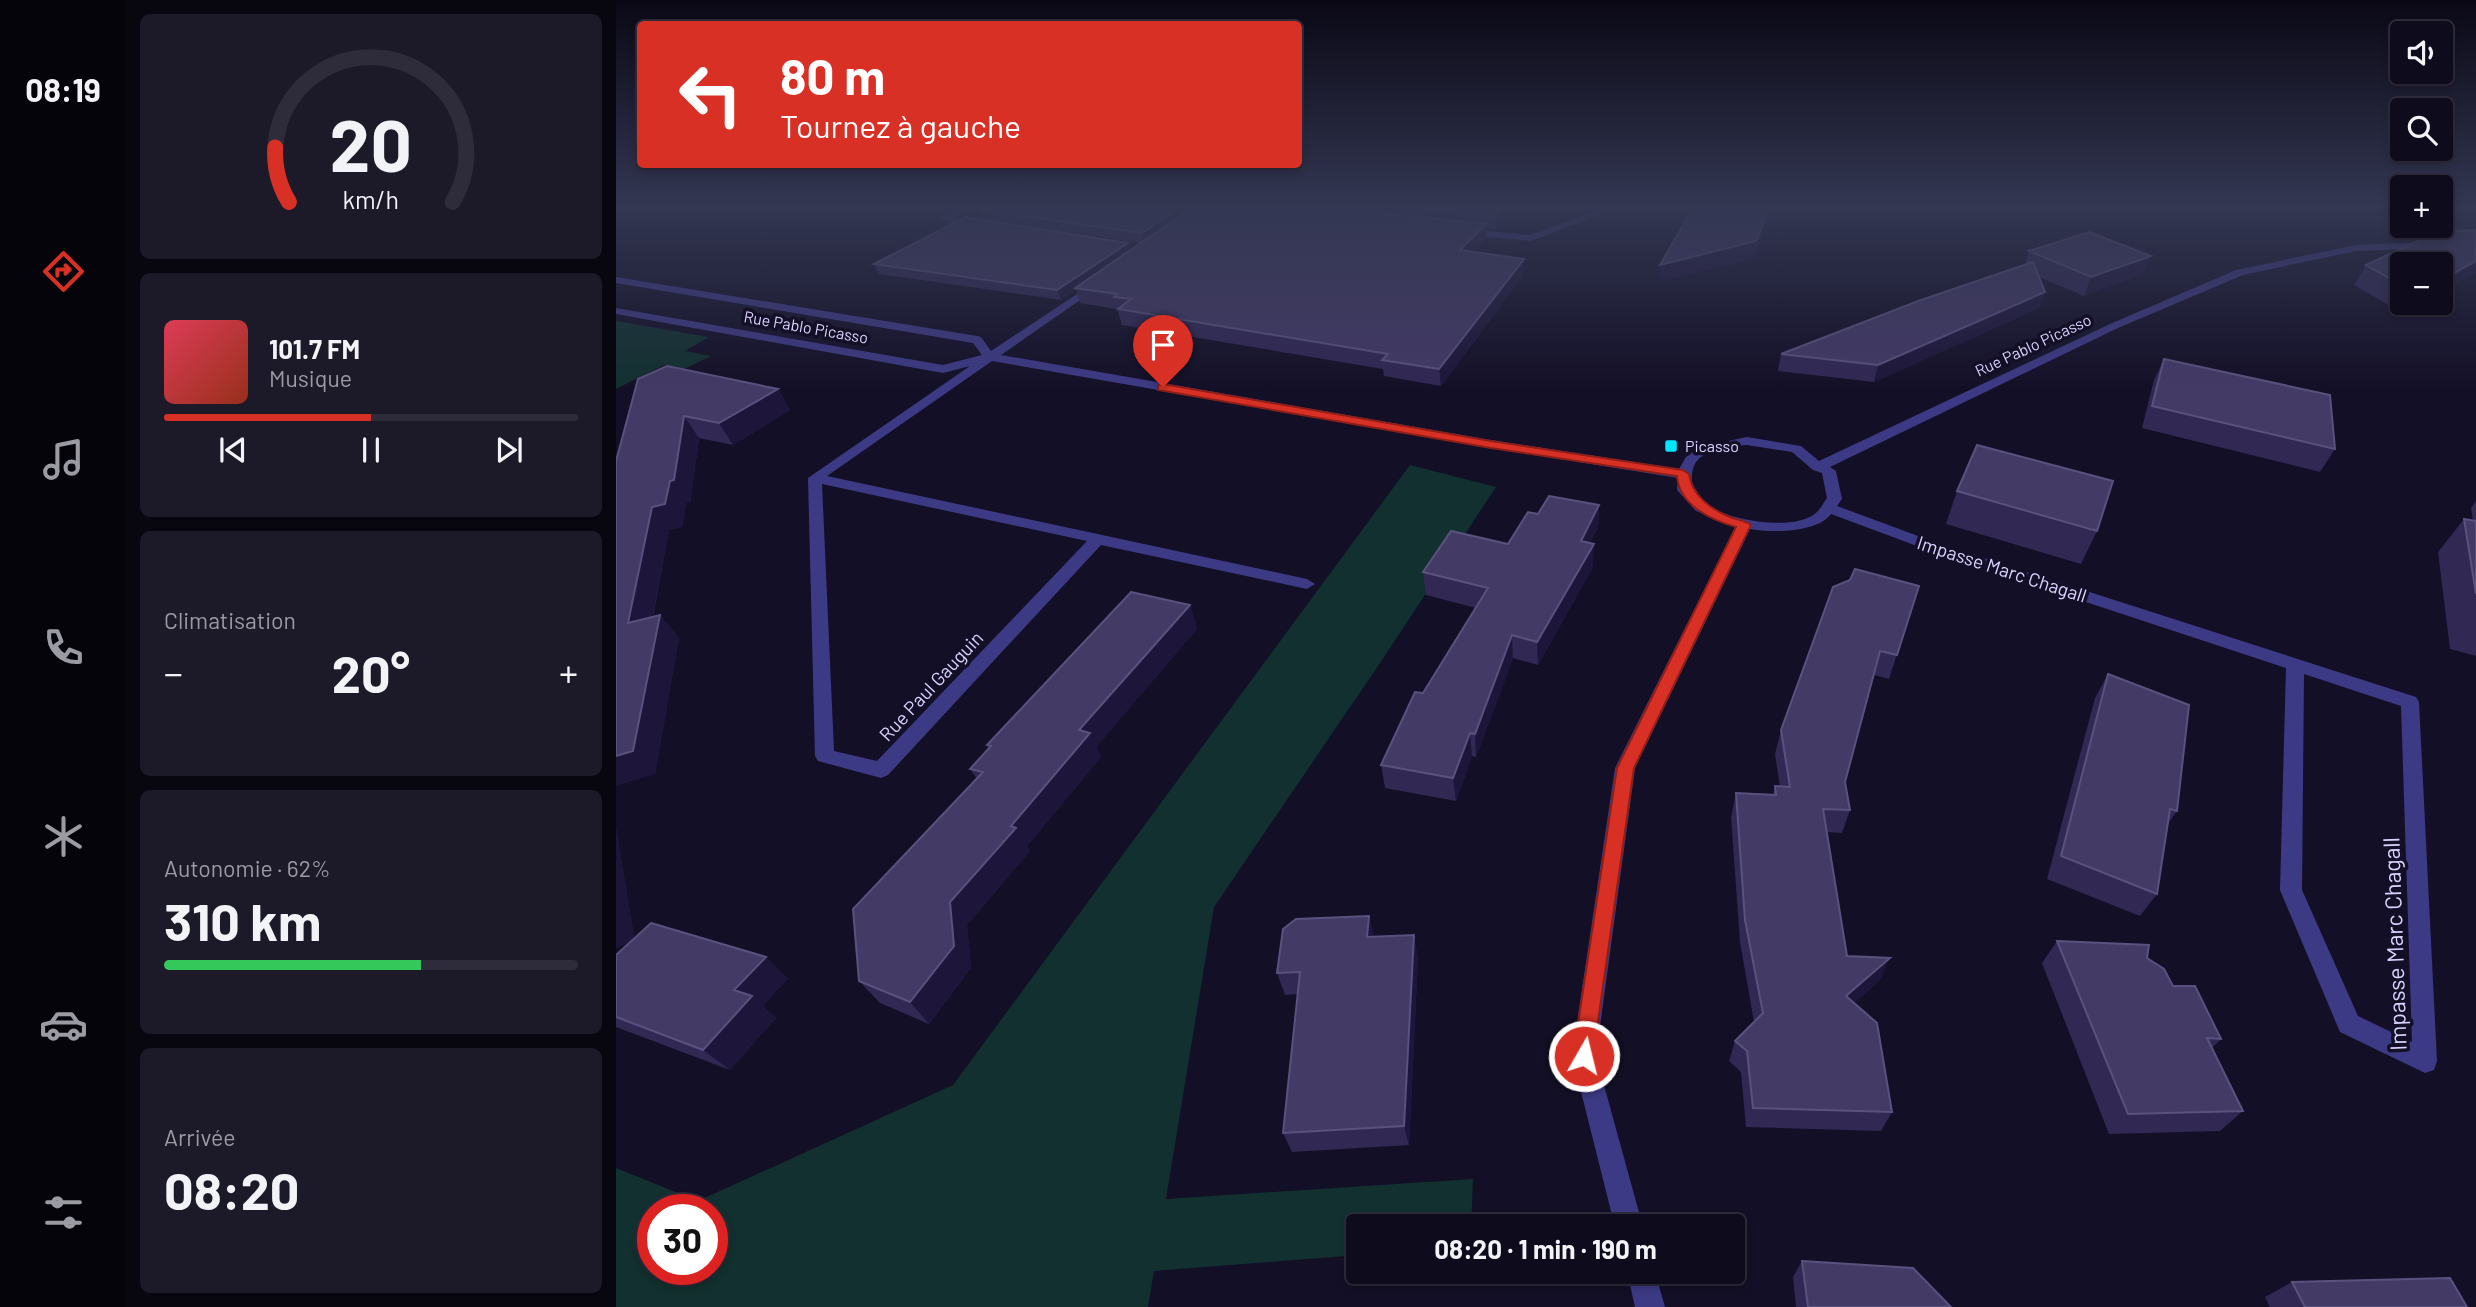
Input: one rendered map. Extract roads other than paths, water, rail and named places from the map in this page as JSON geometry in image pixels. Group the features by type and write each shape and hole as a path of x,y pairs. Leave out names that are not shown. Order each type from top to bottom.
{"street":[{"name":"Rue Pablo Picasso","path":"1818,467 2114,326 2240,272 2260,268"},
{"path":"815,478 1106,277"},
{"name":"Rue Pablo Picasso","path":"616,280 977,340 989,357"},
{"name":"Rue Pablo Picasso","path":"616,311 943,369 989,357 1491,444 1683,474"},
{"path":"1747,440 1796,449 1818,467 1829,471 1836,484 1837,497 1830,509 1815,519 1794,526 1744,525 1722,519 1691,498 1684,486 1683,474 1690,460 1704,450 1747,440"},
{"path":"815,478 1307,584"},
{"name":"Rue Paul Gauguin","path":"815,478 825,756 881,770 1098,539"},
{"name":"Impasse Marc Chagall","path":"1830,509 1931,546 2410,702 2426,1061 2349,1024 2291,890 2295,665"},
{"path":"1626,1214 1584,1056 1625,768 1744,525"},
{"path":"1644,1284 1650,1307"}],"place":[{"name":"Picasso","path":"1671,446"}]}
